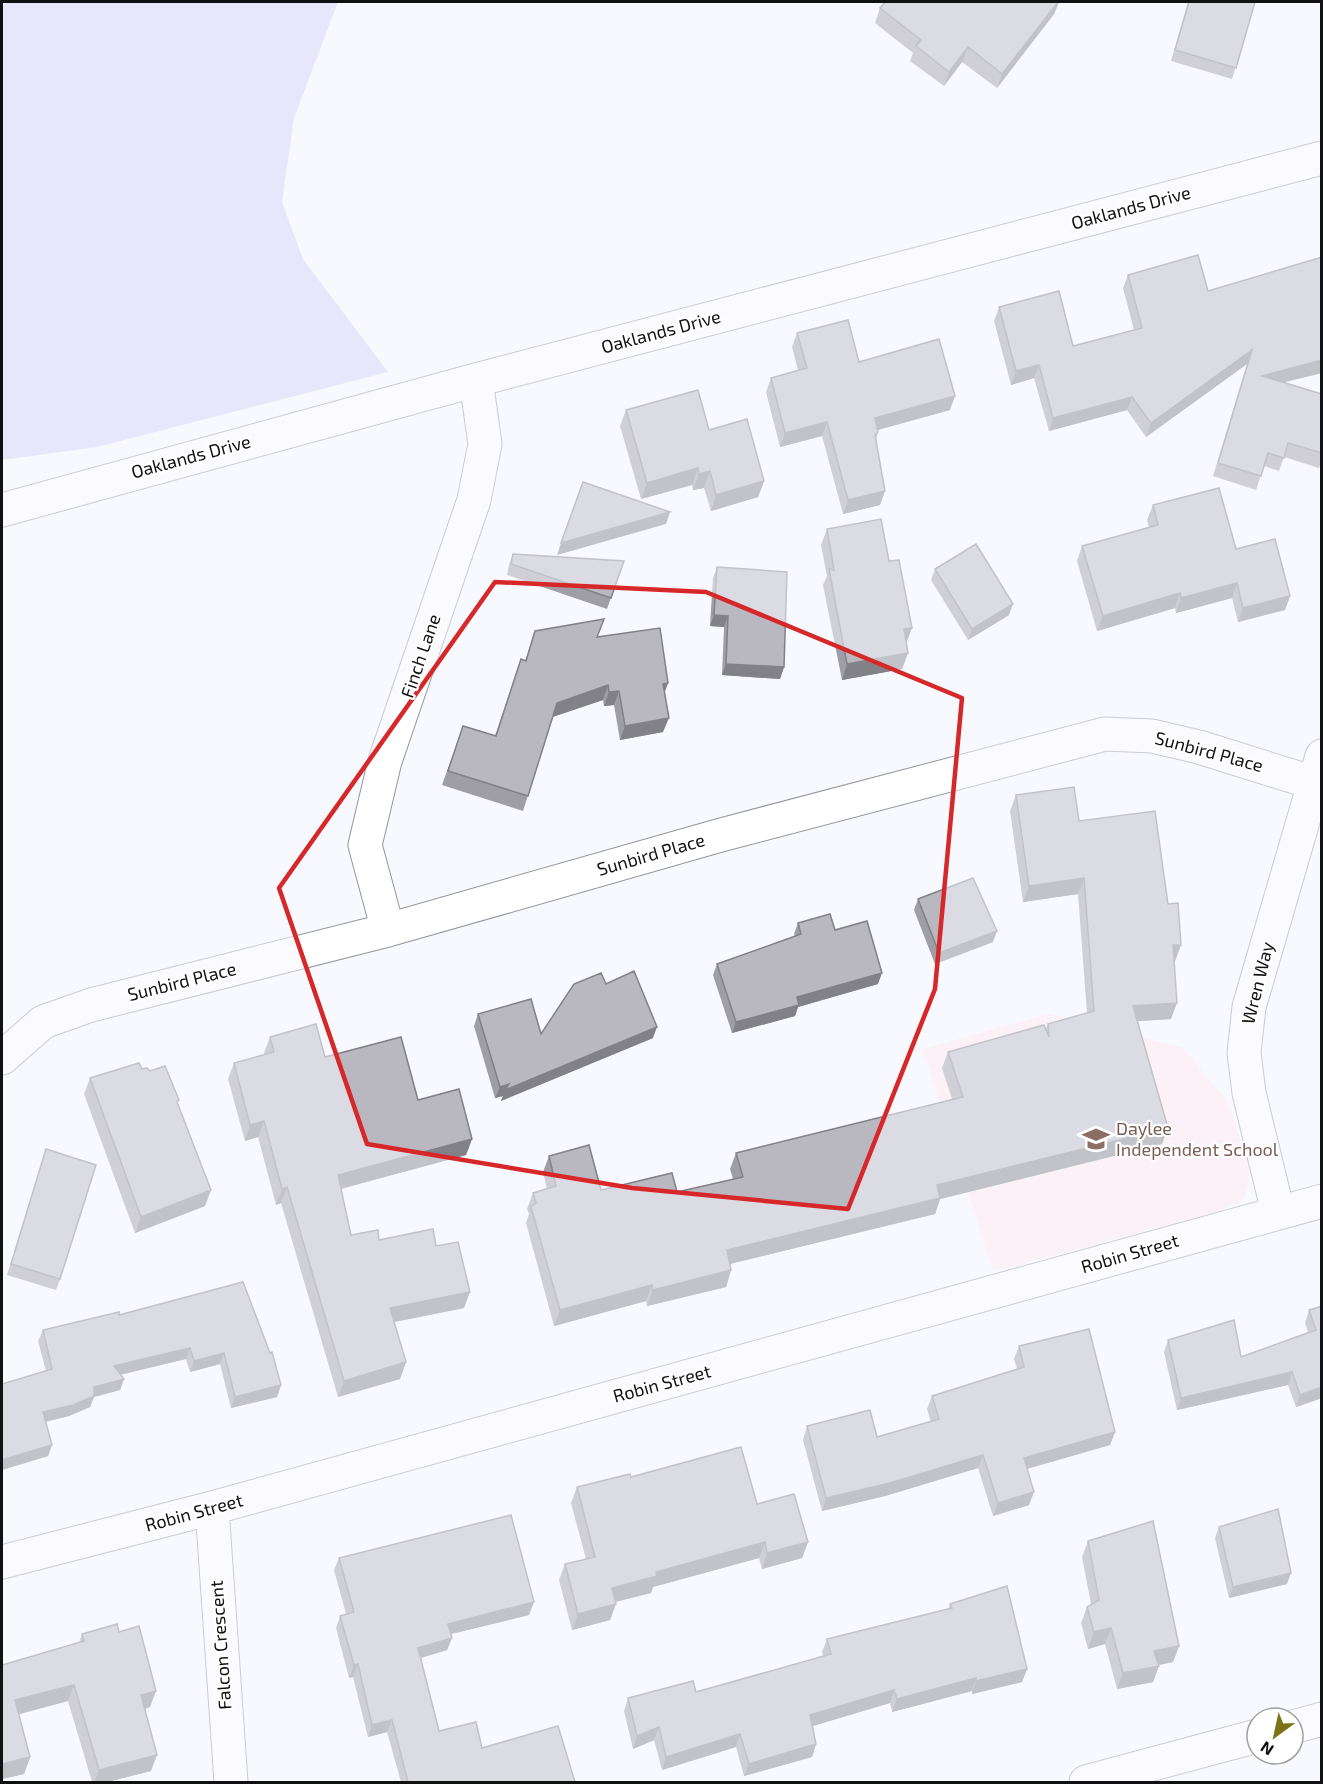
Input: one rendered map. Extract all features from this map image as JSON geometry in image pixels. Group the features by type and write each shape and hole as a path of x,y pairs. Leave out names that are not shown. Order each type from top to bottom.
{"street":[{"name":"Oaklands Drive","path":"2,510 476,380 1322,158"},
{"name":"Finch Lane","path":"388,930 365,845 385,761 474,500 485,444 476,380"},
{"name":"Sunbird Place","path":"2,1058 43,1022 91,1005 388,930 722,835 1105,734 1152,735 1199,747 1318,770"},
{"name":"Wren Way","path":"1278,1212 1249,1093 1244,1053 1249,1007 1318,770"},
{"name":"Robin Street","path":"2,1562 212,1508 1322,1201"},
{"name":"Falcon Crescent","path":"212,1508 231,1782"},
{"path":"1305,1724 1322,1719"},
{"path":"1086,1782 1245,1739"}],"highlighted area":[{"path":"495,582 706,592 962,698 935,989 848,1209 632,1188 367,1144 279,888"}],"shaded area":[{"path":"2,2 338,2 294,118 282,202 303,259 388,372 97,447 2,460"},
{"name":"Daylee Independent School","path":"1049,1014 1183,1048 1229,1104 1251,1174 1244,1199 1212,1214 993,1271 923,1049"}],"building":[{"path":"885,2 1058,2 1002,74 968,47 949,72 916,46 921,40 880,8"},
{"path":"1189,2 1255,2 1236,68 1175,50"},
{"path":"1198,255 1208,291 1322,257 1322,360 1262,376 1322,394 1322,453 1288,443 1284,458 1268,453 1261,476 1218,463 1252,350 1151,423 1132,397 1053,418 1039,365 1016,371 999,307 1059,291 1073,346 1142,328 1128,275"},
{"path":"848,320 859,362 939,339 955,396 875,418 878,432 875,435 885,491 848,500 827,422 785,433 771,378 807,368 797,333"},
{"path":"698,390 709,430 747,419 764,481 716,495 710,471 699,474 698,468 647,483 626,410"},
{"path":"583,482 670,512 561,543"},
{"path":"1219,488 1236,549 1275,539 1290,596 1243,608 1237,583 1181,598 1180,593 1103,616 1082,546 1158,525 1153,505"},
{"path":"881,519 889,561 899,560 912,628 904,629 908,653 847,664 829,569 834,570 827,529"},
{"path":"976,544 1013,604 972,629 935,569"},
{"path":"513,554 624,561 611,598 511,564"},
{"path":"717,567 787,572 784,667 726,664 728,616 714,615"},
{"path":"604,619 597,637 660,628 668,683 663,684 669,718 625,726 619,691 609,692 608,685 557,703 528,796 448,771 463,726 496,736 521,659 526,661 535,631"},
{"path":"1074,787 1079,821 1155,811 1168,904 1178,903 1181,945 1173,945 1177,1003 1133,1006 1168,1128 937,1185 940,1198 727,1250 731,1270 653,1290 652,1285 560,1310 531,1207 536,1203 533,1193 556,1186 549,1156 589,1145 601,1190 672,1173 677,1192 743,1177 736,1153 963,1097 948,1052 1044,1025 1049,1037 1048,1024 1094,1011 1084,878 1029,886 1016,795"},
{"path":"973,878 997,931 939,953 918,899"},
{"path":"830,914 835,930 867,921 882,973 797,997 799,1005 736,1022 717,964 801,934 798,923"},
{"path":"634,971 657,1027 505,1090 509,1084 500,1087 478,1014 531,999 541,1034 574,984 601,973 606,984"},
{"path":"316,1024 325,1057 401,1037 418,1100 459,1089 472,1139 338,1175 351,1235 378,1230 379,1240 433,1229 436,1246 458,1242 470,1292 390,1308 406,1362 344,1381 287,1187 282,1189 264,1121 250,1125 234,1063 274,1052 270,1037"},
{"path":"139,1063 142,1069 147,1068 150,1071 165,1066 211,1190 141,1217 90,1078"},
{"path":"46,1149 96,1165 60,1279 11,1264"},
{"path":"243,1282 270,1353 272,1352 281,1385 235,1397 224,1353 194,1361 190,1348 114,1366 124,1379 94,1387 94,1396 73,1405 43,1412 52,1445 2,1460 2,1384 52,1369 43,1330 119,1312 119,1315"},
{"path":"1322,1306 1322,1387 1300,1395 1292,1372 1181,1398 1168,1340 1234,1320 1241,1357 1316,1330 1309,1310"},
{"path":"1089,1329 1115,1432 1024,1458 1034,1492 998,1503 983,1455 890,1483 826,1498 807,1426 870,1410 877,1437 939,1419 932,1396 1024,1367 1019,1346"},
{"path":"741,1447 757,1504 794,1494 808,1542 767,1553 765,1542 656,1572 657,1576 612,1588 616,1604 578,1614 565,1564 595,1557 577,1487 630,1474 631,1477"},
{"path":"1278,1509 1291,1573 1233,1587 1219,1527"},
{"path":"511,1515 534,1602 448,1624 452,1638 418,1648 439,1731 476,1722 482,1748 558,1726 575,1782 408,1782 392,1720 372,1725 358,1664 354,1665 340,1616 354,1612 339,1558"},
{"path":"1153,1521 1179,1646 1154,1651 1159,1666 1123,1673 1111,1628 1094,1632 1087,1607 1099,1600 1088,1541"},
{"path":"1007,1586 1027,1669 976,1681 976,1678 897,1699 894,1690 810,1715 816,1744 749,1764 740,1734 666,1757 659,1727 637,1736 628,1698 693,1681 696,1692 831,1654 827,1639 952,1608 950,1604"},
{"path":"117,1624 119,1632 139,1626 156,1691 141,1695 157,1755 99,1770 74,1685 15,1700 30,1757 2,1764 2,1665 84,1641 82,1634"}],"place":[{"name":"Daylee Independent School","path":"1096,1139"}]}
